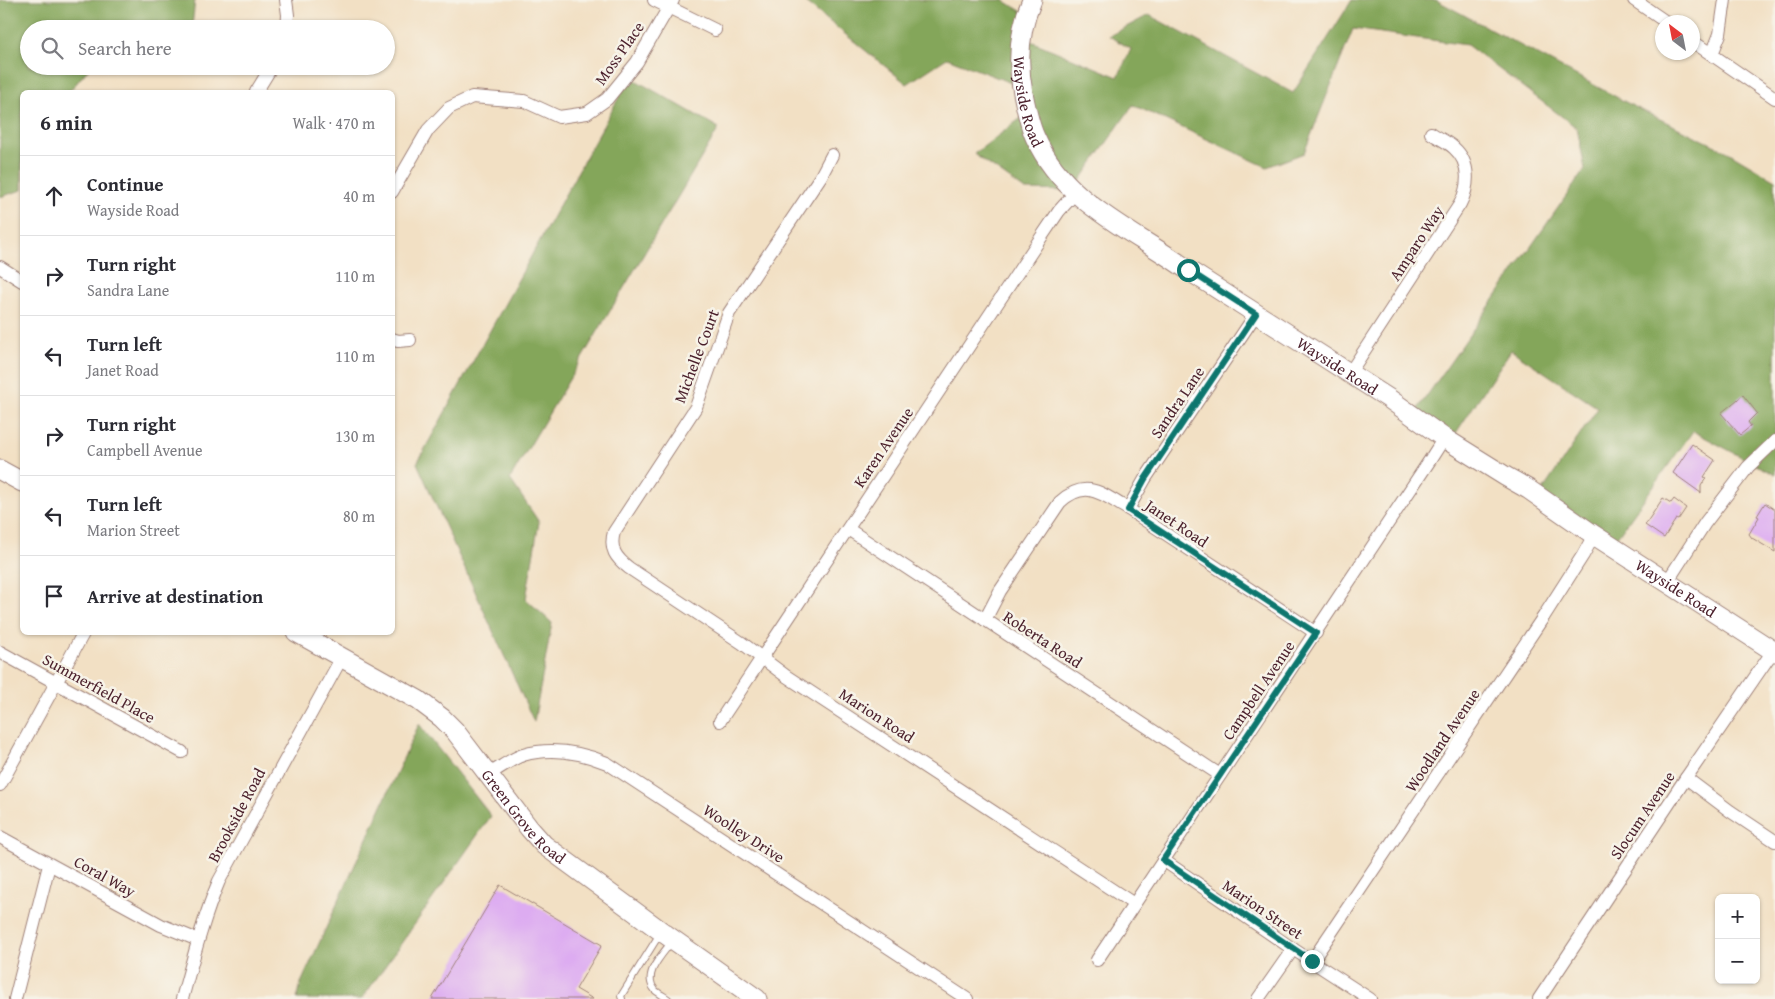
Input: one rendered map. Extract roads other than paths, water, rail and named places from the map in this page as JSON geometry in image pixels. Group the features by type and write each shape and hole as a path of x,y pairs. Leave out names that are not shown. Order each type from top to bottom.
{"street":[{"path":"286,0 288,20"},
{"path":"654,0 671,4 715,30"},
{"name":"Wayside Road","path":"1032,0 1021,34 1020,48 1022,85 1028,117 1034,136 1044,156 1075,193 1111,219 1256,314 1422,420 1444,438 1528,489 1594,535 1774,652"},
{"path":"1634,0 1656,15"},
{"path":"1712,54 1720,34 1725,0"},
{"name":"Moss Place","path":"395,187 428,130 449,108 472,97 524,101 559,117 587,112 607,99 637,62 671,4"},
{"path":"1700,46 1775,98"},
{"path":"257,90 266,75"},
{"name":"Amparo Way","path":"1349,374 1465,195 1467,172 1461,158 1455,148 1431,133"},
{"name":"Michelle Court","path":"612,545 614,532 620,520 696,407 729,313 821,176 832,156"},
{"name":"Karen Avenue","path":"720,721 1059,211 1075,193"},
{"path":"0,267 20,280"},
{"name":"Sandra Lane","path":"1128,510 1145,479 1256,314"},
{"path":"395,340 410,340"},
{"name":"Campbell Avenue","path":"1097,960 1444,438"},
{"path":"1667,582 1705,523 1742,474 1775,441"},
{"path":"0,470 20,481"},
{"name":"Janet Road","path":"985,620 1011,575 1060,502 1068,494 1088,489 1097,491 1128,510 1316,633"},
{"name":"Roberta Road","path":"848,529 1220,775"},
{"name":"Woodland Avenue","path":"1312,961 1544,616 1594,535"},
{"name":"Marion Road","path":"612,545 618,559 629,568 786,676 1134,904"},
{"path":"0,785 82,635"},
{"name":"Green Grove Road","path":"302,635 430,708 455,731 528,828 544,845 757,999"},
{"name":"Summerfield Place","path":"0,652 182,752"},
{"name":"Slocum Avenue","path":"1539,999 1686,778 1774,652"},
{"name":"Brookside Road","path":"182,999 209,904 219,881 342,657"},
{"name":"Woolley Drive","path":"489,774 523,756 542,752 570,752 607,763 967,999"},
{"path":"1686,778 1730,811 1775,841"},
{"name":"Coral Way","path":"0,836 49,865 161,925 198,940"},
{"name":"Marion Street","path":"1163,860 1370,999"},
{"path":"15,999 49,865"},
{"path":"1258,999 1293,949"}],"lane":[{"path":"622,999 621,996 667,935"},
{"path":"667,935 650,979 654,989 668,999"}]}
